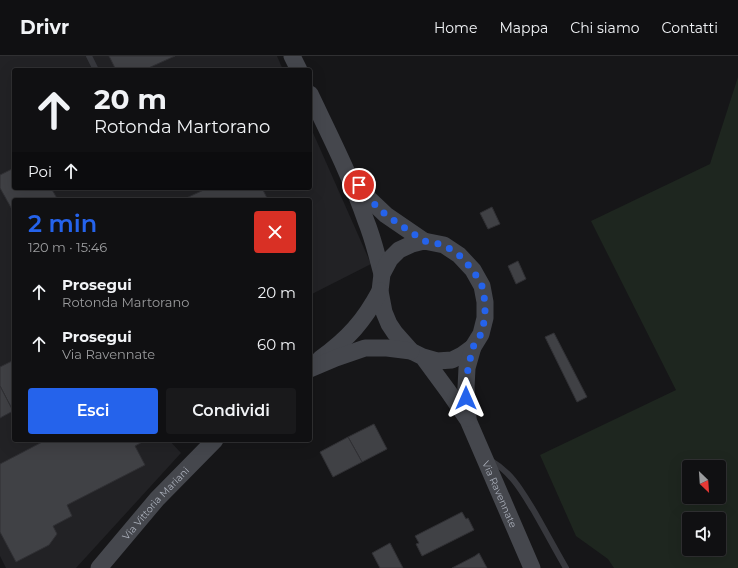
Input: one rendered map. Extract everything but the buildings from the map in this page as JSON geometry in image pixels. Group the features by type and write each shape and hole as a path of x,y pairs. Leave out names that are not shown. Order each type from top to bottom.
{"main road":[{"path":"292,56 298,68"},
{"path":"312,98 341,159 366,220 382,274"},
{"path":"312,366 365,348 387,348 417,354 437,361 452,360 473,347 481,334 485,318 485,302 482,286 473,270 459,255 444,245 424,241 386,215 368,198 341,159"},
{"path":"417,354 398,337 389,324 384,312 380,291 382,274 390,259 399,250 412,244 424,241"},
{"path":"312,366 348,337 372,306 380,291"},
{"name":"Via Ravennate","path":"468,420 466,388 468,368 473,347"},
{"name":"Via Ravennate","path":"417,354 448,391 468,420 532,568"},
{"name":"Via Vittoria Mariani","path":"98,568 157,499 213,442"}],"lane":[{"path":"89,56 95,68"},
{"path":"482,455 498,464 517,483 566,568"}],"shaded area":[{"path":"0,56 277,56 282,68 12,68 12,190 312,190 312,131 371,264 312,294 312,198 12,198 12,442 171,442 181,453 76,568 6,568 0,556"},
{"path":"738,77 738,568 614,568 608,559 576,536 540,455 676,390 591,221 710,164"}],"route":[{"path":"359,185 368,198 386,215 424,241 444,245 459,255 473,270 482,286 485,302 485,318 481,334 473,347 468,368 466,398"}]}
